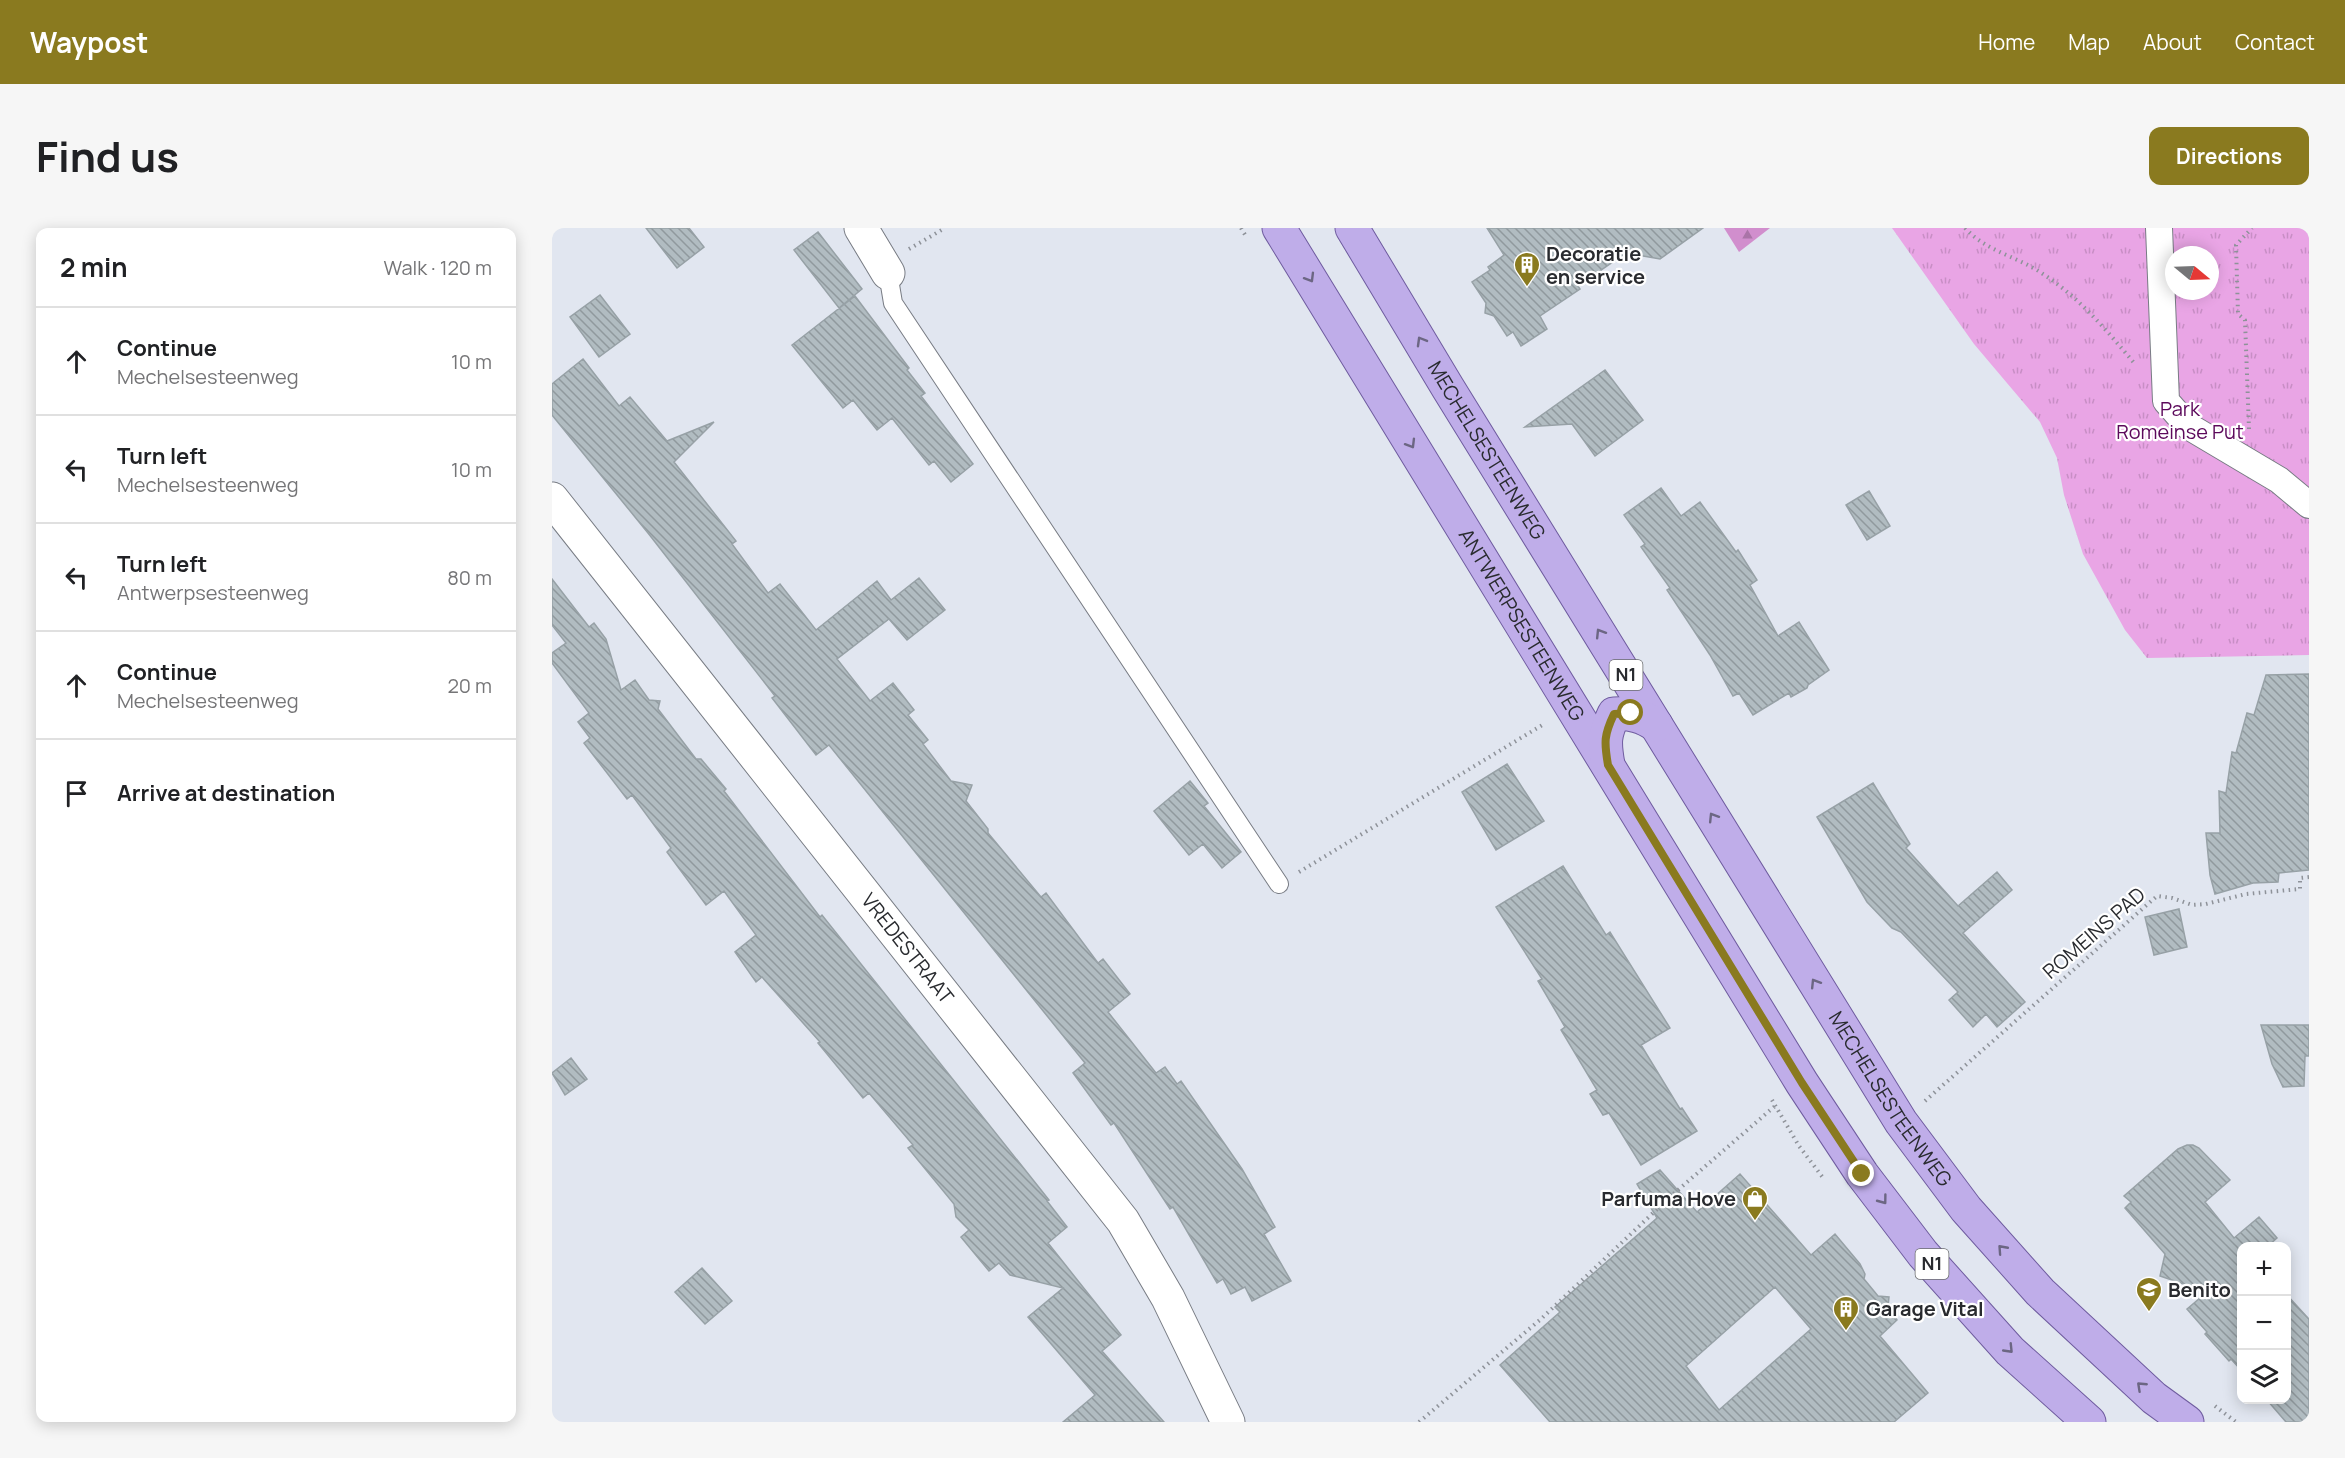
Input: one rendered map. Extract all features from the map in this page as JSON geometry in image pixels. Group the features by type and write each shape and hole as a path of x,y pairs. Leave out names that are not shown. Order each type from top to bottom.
{"main road":[{"name":"ANTWERPSESTEENWEG","path":"1279,228 1559,717 1608,765 1802,1083 1862,1174 1923,1254 2010,1351 2089,1422"},
{"name":"MECHELSESTEENWEG","path":"1352,228 1448,388 1901,1122 1966,1209 2040,1292 2154,1398 2198,1411"},
{"path":"1608,765 1604,745 1605,733 1621,703 1624,672"},
{"path":"1559,717 1631,713 1644,717 1656,725"}],"street":[{"path":"861,228 886,269"},
{"path":"2159,228 2166,401 2188,426 2279,480 2309,505"},
{"name":"VREDESTRAAT","path":"552,499 1123,1221 1168,1298 1228,1422"}],"lane":[{"path":"886,269 893,303 1279,884"}],"path":[{"path":"886,269 945,228"},
{"path":"1965,228 1982,244 2042,273 2071,294 2102,325 2166,401"},
{"path":"2250,462 2245,320 2238,314 2236,245 2252,228"},
{"path":"1279,884 1559,717"},
{"name":"ROMEINS PAD","path":"1925,1101 2157,896 2192,905 2206,904 2246,894 2300,889 2300,878 2309,877"},
{"path":"1918,1092 1931,1110"},
{"path":"1419,1422 1541,1319 1671,1197 1775,1106"},
{"path":"2198,1411 2236,1422"}],"green space":[{"path":"1724,228 1770,228 1739,252"},
{"name":"Park Romeinse Put","path":"1892,228 2309,228 2309,655 2147,658 2125,630 2083,554 2064,495 2057,458 2040,422 1974,344"}],"building":[{"path":"646,228 689,228 704,247 677,268"},
{"name":"Decoratie en service","path":"1487,228 1703,228 1660,259 1626,253 1578,286 1580,289 1540,316 1547,329 1521,346 1513,332 1507,336 1494,316 1485,313 1486,303 1472,282 1490,270 1488,267 1504,255"},
{"path":"818,232 862,289 839,308 794,250"},
{"path":"600,295 630,334 599,357 570,317"},
{"path":"855,296 909,368 907,370 925,393 921,396 973,464 951,482 934,461 929,465 892,418 877,430 853,400 843,408 792,345"},
{"path":"583,359 619,406 630,397 667,441 714,422 674,462 736,541 732,544 768,593 780,584 816,630 877,581 891,600 919,578 945,610 907,640 889,619 837,659 870,701 893,683 914,710 908,715 928,740 923,744 951,781 972,785 966,801 988,829 988,833 1041,897 1046,893 1098,963 1103,959 1130,994 1108,1012 1156,1073 1165,1067 1177,1084 1181,1081 1242,1169 1275,1227 1264,1234 1291,1281 1252,1301 1245,1287 1231,1294 1223,1279 1217,1283 1173,1207 1170,1209 1114,1123 1111,1125 1073,1073 1085,1063 829,745 816,755 772,698 775,696 648,533 552,415 552,384"},
{"path":"1605,370 1643,420 1595,456 1572,424 1525,427"},
{"path":"1661,488 1681,516 1700,502 1736,552 1738,550 1757,580 1750,585 1778,636 1799,622 1829,670 1807,688 1791,697 1789,693 1753,715 1739,693 1733,696 1710,655 1667,590 1670,588 1641,547 1645,544 1624,515"},
{"path":"1869,491 1890,526 1867,540 1846,505"},
{"path":"552,579 589,627 594,623 606,639 621,690 635,680 649,700 660,701 658,709 696,759 701,759 726,789 724,791 820,917 822,915 1049,1200 1047,1201 1067,1227 1048,1243 1121,1335 1102,1351 1164,1422 1063,1422 1095,1395 1028,1317 1063,1288 1010,1275 999,1263 989,1271 961,1237 969,1230 956,1217 954,1204 908,1148 913,1145 869,1093 863,1098 818,1043 820,1042 762,977 756,982 735,952 756,935 724,891 706,905 667,852 671,848 632,795 627,799 584,743 590,738 578,722 589,713 552,663 552,653 566,643 552,625"},
{"path":"2309,674 2309,870 2279,873 2278,882 2253,883 2215,894 2210,875 2206,833 2220,833 2219,791 2226,793 2232,752 2236,753 2247,713 2254,715 2266,675"},
{"path":"1507,764 1544,821 1496,850 1462,792"},
{"path":"1190,781 1208,803 1204,806 1241,852 1222,868 1203,844 1189,855 1154,811"},
{"path":"1873,783 1910,844 1906,848 1958,906 1997,872 2012,890 1963,933 2025,1002 1997,1027 1986,1014 1973,1027 1949,1000 1958,992 1901,932 1892,928 1867,902 1817,817"},
{"path":"1563,866 1606,935 1610,932 1670,1028 1641,1045 1680,1109 1682,1108 1697,1131 1641,1165 1609,1113 1603,1115 1590,1094 1597,1090 1561,1030 1565,1027 1538,981 1542,979 1496,907"},
{"path":"2179,909 2187,947 2154,955 2145,917"},
{"path":"2261,1025 2309,1025 2309,1056 2305,1056 2304,1086 2283,1087 2272,1064"},
{"path":"571,1058 587,1079 565,1095 552,1073"},
{"path":"2187,1145 2199,1148 2230,1180 2205,1202 2234,1238 2259,1217 2277,1238 2272,1242 2237,1242 2237,1366 2231,1359 2229,1361 2205,1334 2207,1332 2187,1309 2207,1292 2160,1276 2165,1254 2125,1208 2131,1202 2124,1196 2178,1149"},
{"path":"1660,1170 1697,1212 1740,1174 1811,1255 1835,1234 1860,1264 1865,1274 1864,1279 1878,1296 1889,1297 1888,1307 1897,1320 1880,1336 1928,1393 1894,1422 1550,1422 1500,1365 1560,1312 1555,1307 1657,1218 1637,1184","holes":["1775,1287 1811,1329 1719,1410 1686,1366"]},
{"path":"702,1268 732,1301 705,1324 675,1292"},
{"path":"2291,1299 2309,1319 2309,1422 2286,1422 2270,1404 2291,1404"}],"place":[{"name":"Decoratie en service","path":"1527,288"},
{"name":"Parfuma Hove","path":"1755,1222"},
{"name":"Benito","path":"2149,1313"},
{"name":"Garage Vital","path":"1846,1332"}],"route":[{"path":"1631,713 1614,714 1605,733 1604,745 1608,765 1802,1083 1862,1174"}]}
